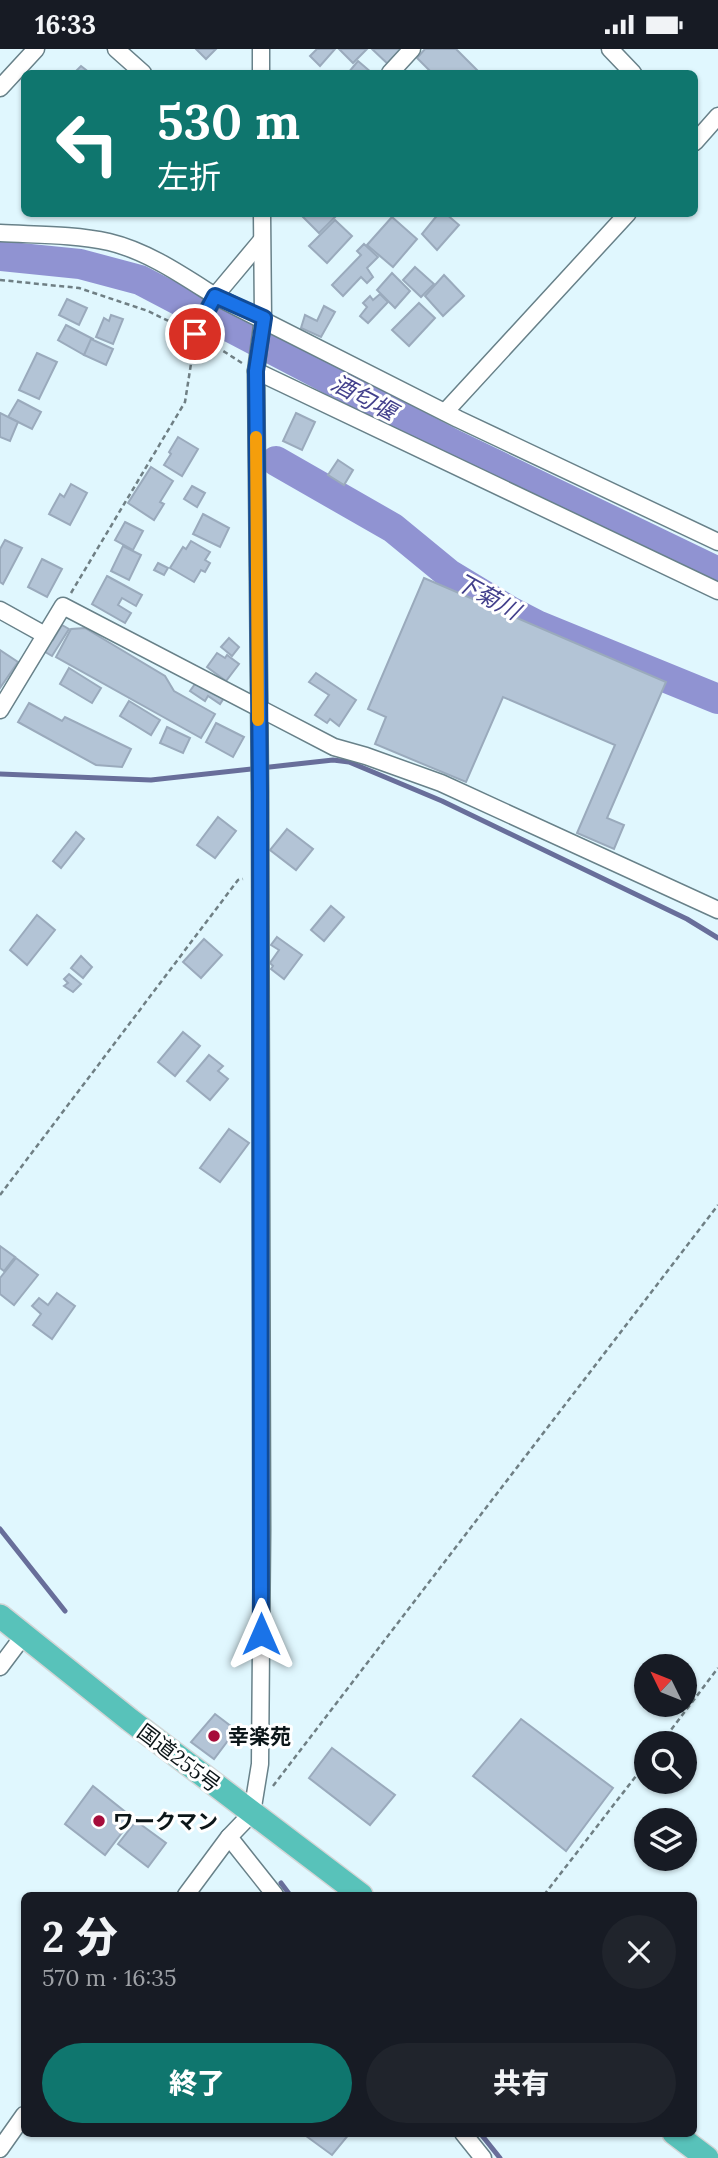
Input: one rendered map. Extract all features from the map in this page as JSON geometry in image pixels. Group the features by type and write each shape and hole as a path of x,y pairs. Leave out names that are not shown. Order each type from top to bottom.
{"highway":[{"name":"国道255号","path":"0,1616 130,1720 357,1892"},
{"path":"679,2137 707,2158"}],"street":[{"path":"0,88 36,49"},
{"path":"116,49 140,70"},
{"path":"261,49 261,70"},
{"path":"393,70 412,49"},
{"path":"610,49 630,70"},
{"path":"698,137 718,116"},
{"path":"188,1892 229,1837 252,1813 261,1751 260,792 256,371 263,319 261,241 264,217"},
{"path":"445,412 624,217"},
{"path":"0,233 78,237 111,242 133,250 195,282 215,296 445,412 716,538"},
{"path":"195,334 215,296 261,241"},
{"path":"256,371 718,591"},
{"path":"0,709 63,606 334,747 366,755 441,783 718,910"},
{"path":"0,610 46,635"},
{"path":"0,1667 24,1635"},
{"path":"229,1837 273,1892"},
{"path":"0,2149 21,2119"},
{"path":"466,2137 483,2158"},
{"path":"707,2158 718,2144"}],"path":[{"path":"0,280 79,288 148,311 195,334 256,371"},
{"path":"63,606 185,402 195,334"},
{"path":"0,1195 238,880 260,875"},
{"path":"252,1813 718,1205"},
{"path":"670,1731 718,1668"},
{"path":"546,1892 634,1779"}],"building":[{"path":"196,49 216,49 206,59"},
{"path":"317,49 335,49 320,66 310,56"},
{"path":"339,49 367,49 353,63"},
{"path":"372,49 405,49 390,66"},
{"path":"425,49 456,49 477,70 429,70 417,58"},
{"path":"358,61 368,70 350,70"},
{"path":"303,217 335,217 319,233"},
{"path":"392,217 417,239 393,267 367,245"},
{"path":"436,217 450,217 459,225 437,250 422,234"},
{"path":"335,220 352,236 327,263 309,246"},
{"path":"364,244 378,257 367,268 373,277 367,283 361,277 343,296 332,285 361,255 357,251"},
{"path":"415,267 434,284 421,297 403,280"},
{"path":"392,273 410,291 395,308 377,290"},
{"path":"444,275 464,296 443,316 425,296"},
{"path":"380,294 388,302 368,323 360,316 367,307 363,303 370,296 373,300"},
{"path":"67,299 87,308 79,325 59,315"},
{"path":"419,303 435,318 409,346 392,330"},
{"path":"324,306 335,312 321,337 301,328 305,315 317,321"},
{"path":"111,315 123,319 113,344 96,337 104,318 109,321"},
{"path":"66,325 93,339 84,355 58,340"},
{"path":"91,339 113,349 106,365 84,355"},
{"path":"37,353 57,362 39,399 19,390"},
{"path":"18,400 41,412 32,429 8,417"},
{"path":"0,413 18,422 10,441 0,437"},
{"path":"296,413 315,422 302,450 283,441"},
{"path":"178,437 198,449 182,476 164,465"},
{"path":"338,460 353,470 344,485 328,475"},
{"path":"151,467 173,481 160,502 164,504 154,520 128,503"},
{"path":"71,484 87,493 70,525 49,514 60,494 64,497"},
{"path":"192,486 205,493 197,507 184,499"},
{"path":"203,514 229,528 220,547 193,534"},
{"path":"125,522 143,531 133,550 115,540"},
{"path":"5,540 22,548 3,584 0,582 0,549"},
{"path":"191,541 210,552 205,560 210,563 205,572 201,570 194,582 170,568 183,547 186,549"},
{"path":"123,546 141,555 129,580 111,571"},
{"path":"42,559 62,569 47,597 28,587"},
{"path":"158,563 168,568 164,575 154,570"},
{"path":"107,576 142,595 136,606 122,598 118,605 131,613 125,623 92,604"},
{"path":"424,578 666,682 607,818 624,825 614,849 577,833 615,745 503,697 466,782 375,744 386,717 368,709"},
{"path":"62,625 69,629 52,656 40,649 48,637 53,640"},
{"path":"85,628 165,676 174,691 215,714 201,738 56,657 71,629"},
{"path":"229,638 239,647 232,656 221,647"},
{"path":"0,650 18,662 0,688"},
{"path":"217,653 225,658 227,655 239,664 226,681 207,667"},
{"path":"69,668 101,688 92,703 60,684"},
{"path":"316,673 356,700 339,726 330,719 327,723 315,715 329,695 309,682"},
{"path":"197,681 224,698 220,704 208,696 205,701 190,691"},
{"path":"129,701 160,720 151,735 120,716"},
{"path":"29,703 62,721 65,717 131,749 122,767 96,765 18,722"},
{"path":"216,723 244,737 233,757 206,742"},
{"path":"167,727 190,738 183,753 160,743"},
{"path":"218,817 236,831 215,858 197,845"},
{"path":"287,829 313,849 296,870 270,850"},
{"path":"76,832 84,839 61,868 53,861"},
{"path":"331,906 344,917 324,941 311,930"},
{"path":"37,915 55,930 27,965 10,950"},
{"path":"277,937 302,955 284,979 271,969 273,966 270,963 279,950 271,945"},
{"path":"204,939 222,955 201,978 183,962"},
{"path":"81,956 92,967 83,978 71,968"},
{"path":"69,974 81,984 73,992 64,986 68,983 64,979"},
{"path":"183,1032 200,1046 175,1076 158,1062"},
{"path":"209,1055 223,1066 218,1071 228,1079 210,1100 187,1081"},
{"path":"229,1129 249,1143 220,1182 200,1168"},
{"path":"0,1246 15,1257 4,1271 0,1268"},
{"path":"16,1258 38,1275 14,1305 0,1294 0,1278"},
{"path":"57,1293 75,1306 52,1339 33,1325 41,1314 32,1306 39,1298 48,1305"},
{"name":"幸楽苑","path":"215,1714 236,1730 214,1759 191,1742"},
{"path":"521,1719 613,1788 566,1851 473,1776"},
{"path":"332,1748 395,1795 370,1825 309,1778"},
{"name":"ワークマン","path":"93,1786 133,1818 105,1855 65,1824"},
{"path":"136,1821 166,1843 148,1867 118,1844"},
{"path":"307,2137 347,2137 332,2155"}],"waterway":[{"name":"酒匂堰","path":"0,256 80,264 140,280 453,444 718,572"},
{"name":"下菊川","path":"276,461 393,528 449,574 510,611 539,626 718,699"},
{"path":"0,774 151,780 333,760 349,762 442,801 687,919 718,938"},
{"path":"0,1529 65,1611"},
{"path":"281,1883 288,1892"},
{"path":"483,2137 500,2158"}],"slow traffic":[{"path":"256,437 258,720"}],"place":[{"name":"幸楽苑","path":"214,1736"},
{"name":"ワークマン","path":"99,1821"}],"route":[{"path":"195,334 215,296 264,318 256,371 260,792 261,1634"}]}
